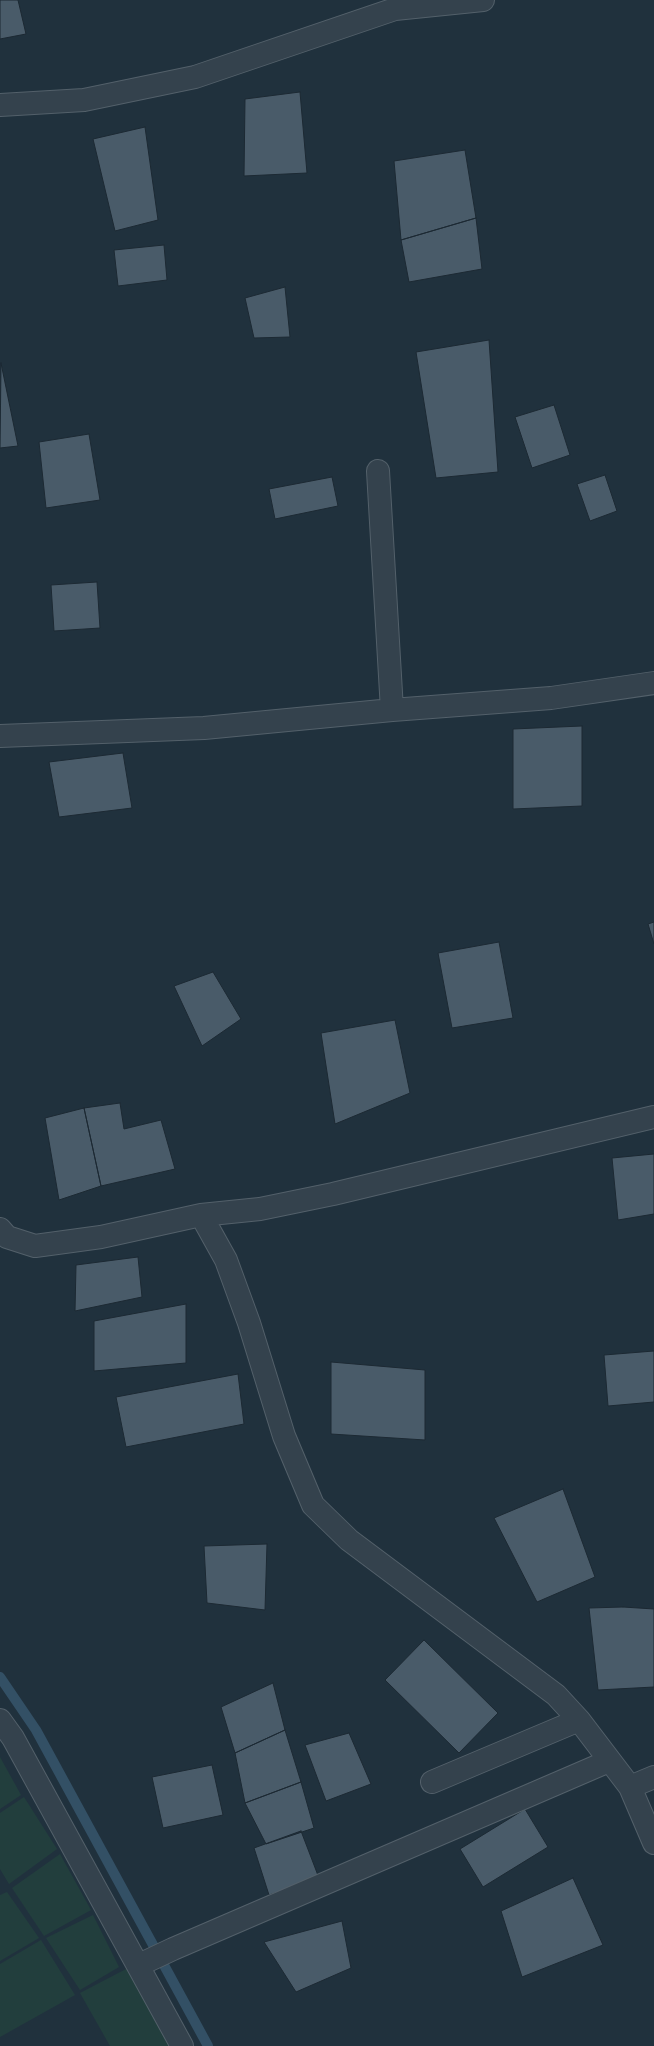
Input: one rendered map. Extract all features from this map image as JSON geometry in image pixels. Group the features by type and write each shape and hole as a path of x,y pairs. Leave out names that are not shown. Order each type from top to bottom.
{"street":[{"path":"0,105 84,100 195,77 395,5 483,0"},
{"path":"378,471 392,710"},
{"path":"0,736 204,728 392,710 551,698 654,683"},
{"path":"0,1229 7,1237 34,1246 101,1237 201,1215 260,1209 333,1194 654,1117"},
{"path":"201,1215 226,1260 249,1323 284,1436 313,1504 349,1540 556,1695 579,1720 609,1762 630,1787 654,1842"},
{"path":"0,1720 13,1738 141,1964 182,2046"},
{"path":"432,1782 579,1720"},
{"path":"141,1964 609,1762"},
{"path":"630,1787 654,1777"}],"green space":[{"path":"0,1757 21,1795 0,1809"},
{"path":"24,1797 57,1849 9,1884 0,1869 0,1813"},
{"path":"60,1854 91,1910 44,1936 12,1888"},
{"path":"7,1892 39,1938 0,1961 0,1895"},
{"path":"93,1915 119,1967 80,1990 46,1938"},
{"path":"41,1940 75,1995 0,2037 0,1964"},
{"path":"128,1968 170,2046 110,2046 80,1993"}],"building":[{"path":"0,0 18,0 26,34 0,39"},
{"path":"300,92 307,173 244,176 245,99"},
{"path":"145,127 158,220 115,231 93,139"},
{"path":"465,150 476,218 401,240 394,161"},
{"path":"476,218 482,269 409,282 401,240"},
{"path":"164,245 167,280 118,286 114,250"},
{"path":"285,287 290,337 254,338 245,298"},
{"path":"489,340 498,472 436,478 416,352"},
{"path":"1,363 18,446 0,448"},
{"path":"554,405 570,455 532,468 515,417"},
{"path":"89,434 100,500 46,508 39,442"},
{"path":"605,475 617,511 590,521 577,484"},
{"path":"332,477 338,506 275,519 269,489"},
{"path":"97,582 100,628 54,631 51,585"},
{"path":"582,726 582,806 513,809 513,729"},
{"path":"123,753 132,808 59,817 49,762"},
{"path":"654,922 654,944 648,924"},
{"path":"499,942 513,1018 452,1028 438,953"},
{"path":"213,972 241,1019 202,1046 174,986"},
{"path":"395,1020 410,1093 335,1124 321,1033"},
{"path":"120,1103 124,1129 161,1120 175,1169 101,1186 84,1108"},
{"path":"84,1108 101,1186 59,1200 45,1118"},
{"path":"654,1154 654,1214 618,1220 612,1158"},
{"path":"138,1257 142,1297 75,1311 76,1265"},
{"path":"186,1304 186,1363 94,1371 94,1321"},
{"path":"654,1351 654,1402 608,1406 604,1355"},
{"path":"331,1362 425,1370 425,1440 331,1434"},
{"path":"238,1374 244,1424 126,1447 116,1397"},
{"path":"563,1489 595,1577 537,1602 494,1518"},
{"path":"267,1544 265,1610 207,1603 204,1546"},
{"path":"623,1607 654,1609 654,1687 598,1690 589,1608"},
{"path":"424,1640 498,1713 459,1753 385,1680"},
{"path":"273,1683 285,1730 235,1753 221,1707"},
{"path":"285,1730 301,1782 245,1803 235,1753"},
{"path":"349,1733 371,1784 326,1801 305,1745"},
{"path":"212,1765 223,1815 163,1828 152,1777"},
{"path":"301,1782 314,1828 266,1844 245,1803"},
{"path":"525,1809 548,1847 483,1887 460,1849"},
{"path":"301,1831 319,1878 269,1895 254,1848"},
{"path":"573,1878 603,1945 522,1977 501,1911"},
{"path":"342,1921 351,1968 296,1992 264,1942"}],"waterway":[{"path":"0,1677 36,1730 208,2046"}]}
